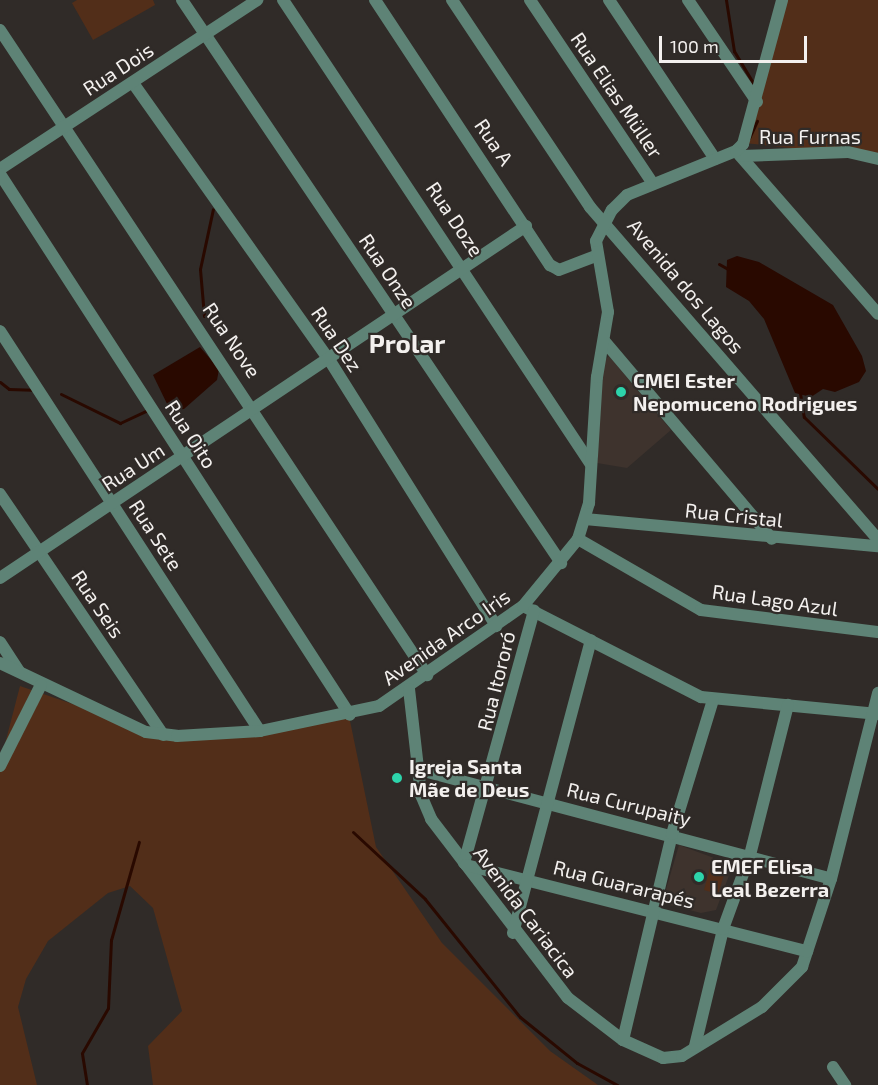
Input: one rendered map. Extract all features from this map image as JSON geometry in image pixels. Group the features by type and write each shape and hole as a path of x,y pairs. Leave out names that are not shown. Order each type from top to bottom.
{"street":[{"name":"Rua Onze","path":"182,0 561,563"},
{"name":"Rua Dois","path":"0,168 257,0"},
{"name":"Rua Doze","path":"284,0 465,269 590,463"},
{"name":"Rua A","path":"375,0 556,270 595,256"},
{"name":"Avenida dos Lagos","path":"452,0 590,207 605,221 878,540"},
{"name":"Rua Elias Müller","path":"530,0 652,182"},
{"path":"609,0 715,159"},
{"path":"687,0 757,102"},
{"path":"782,0 750,130 739,154 878,314"},
{"name":"Rua Nove","path":"0,30 62,127 256,410 428,675"},
{"name":"Rua Dez","path":"133,83 330,362 496,626"},
{"name":"Rua Furnas","path":"605,221 618,202 652,182 715,159 739,154 848,152 878,159"},
{"name":"Rua Oito","path":"0,174 350,715"},
{"path":"595,256 605,221"},
{"name":"Rua Um","path":"0,578 330,362 526,226"},
{"name":"Avenida Arco Iris","path":"0,663 124,725 163,735 260,731 350,715 409,689 496,626 529,609 578,539 585,519 605,342 607,298 595,256"},
{"name":"Rua Sete","path":"0,331 260,731"},
{"path":"605,342 772,539"},
{"name":"Rua Seis","path":"0,494 163,735"},
{"name":"Rua Cristal","path":"585,519 772,539 878,546"},
{"name":"Rua Lago Azul","path":"578,539 701,610 878,632"},
{"path":"529,609 713,700 876,714"},
{"name":"Rua Itororó","path":"465,864 488,788 529,609"},
{"path":"513,933 529,881 591,640"},
{"path":"0,642 22,675"},
{"path":"0,766 41,685"},
{"name":"Avenida Cariacica","path":"409,689 416,769 425,809 513,933 568,998 622,1040 663,1058 682,1056 780,993 807,951 831,879 876,714 878,693"},
{"path":"622,1040 672,834 713,700"},
{"path":"695,1046 723,929 750,855 788,705"},
{"name":"Rua Curupaity","path":"416,769 672,834 831,879"},
{"name":"Rua Guararapés","path":"465,864 654,909 807,951"},
{"path":"833,1067 845,1085"}],"shaded area":[{"path":"77,0 153,0 155,5 93,40 72,3"},
{"path":"777,0 878,0 878,157 744,143"},
{"path":"737,256 759,262 833,305 862,356 866,371 859,382 835,392 823,389 811,397 795,393 764,319 749,301 726,287 727,260"},
{"path":"200,347 219,369 217,380 184,409 170,410 153,375"},
{"name":"CMEI Ester Nepomuceno Rodrigues","path":"609,356 671,430 627,468 597,463 603,362"},
{"path":"20,686 163,735 349,716 376,847 442,943 550,1051 598,1085 153,1085 148,1046 182,1011 153,908 130,886 108,893 48,941 26,979 18,1007 37,1085 0,1085 0,763"},
{"name":"EMEF Elisa Leal Bezerra","path":"679,845 733,865 716,910 701,913 662,903"},
{"path":"712,861 727,865 718,894 704,890"}],"waterway":[{"path":"726,0 734,51 754,84"},
{"path":"749,138 757,121"},
{"path":"204,316 200,269 213,209"},
{"path":"719,264 728,269"},
{"path":"0,382 9,389 32,390"},
{"path":"800,393 804,417 878,489"},
{"path":"61,394 120,423 148,410"},
{"path":"353,832 425,899 520,1017 577,1063 617,1085"},
{"path":"87,1085 82,1053 108,1008 111,940 139,842"}],"place":[{"name":"CMEI Ester Nepomuceno Rodrigues","path":"621,392"},
{"name":"Igreja Santa Mãe de Deus","path":"397,778"},
{"name":"EMEF Elisa Leal Bezerra","path":"699,877"}],"district":[{"name":"Prolar","path":"407,343"}]}
